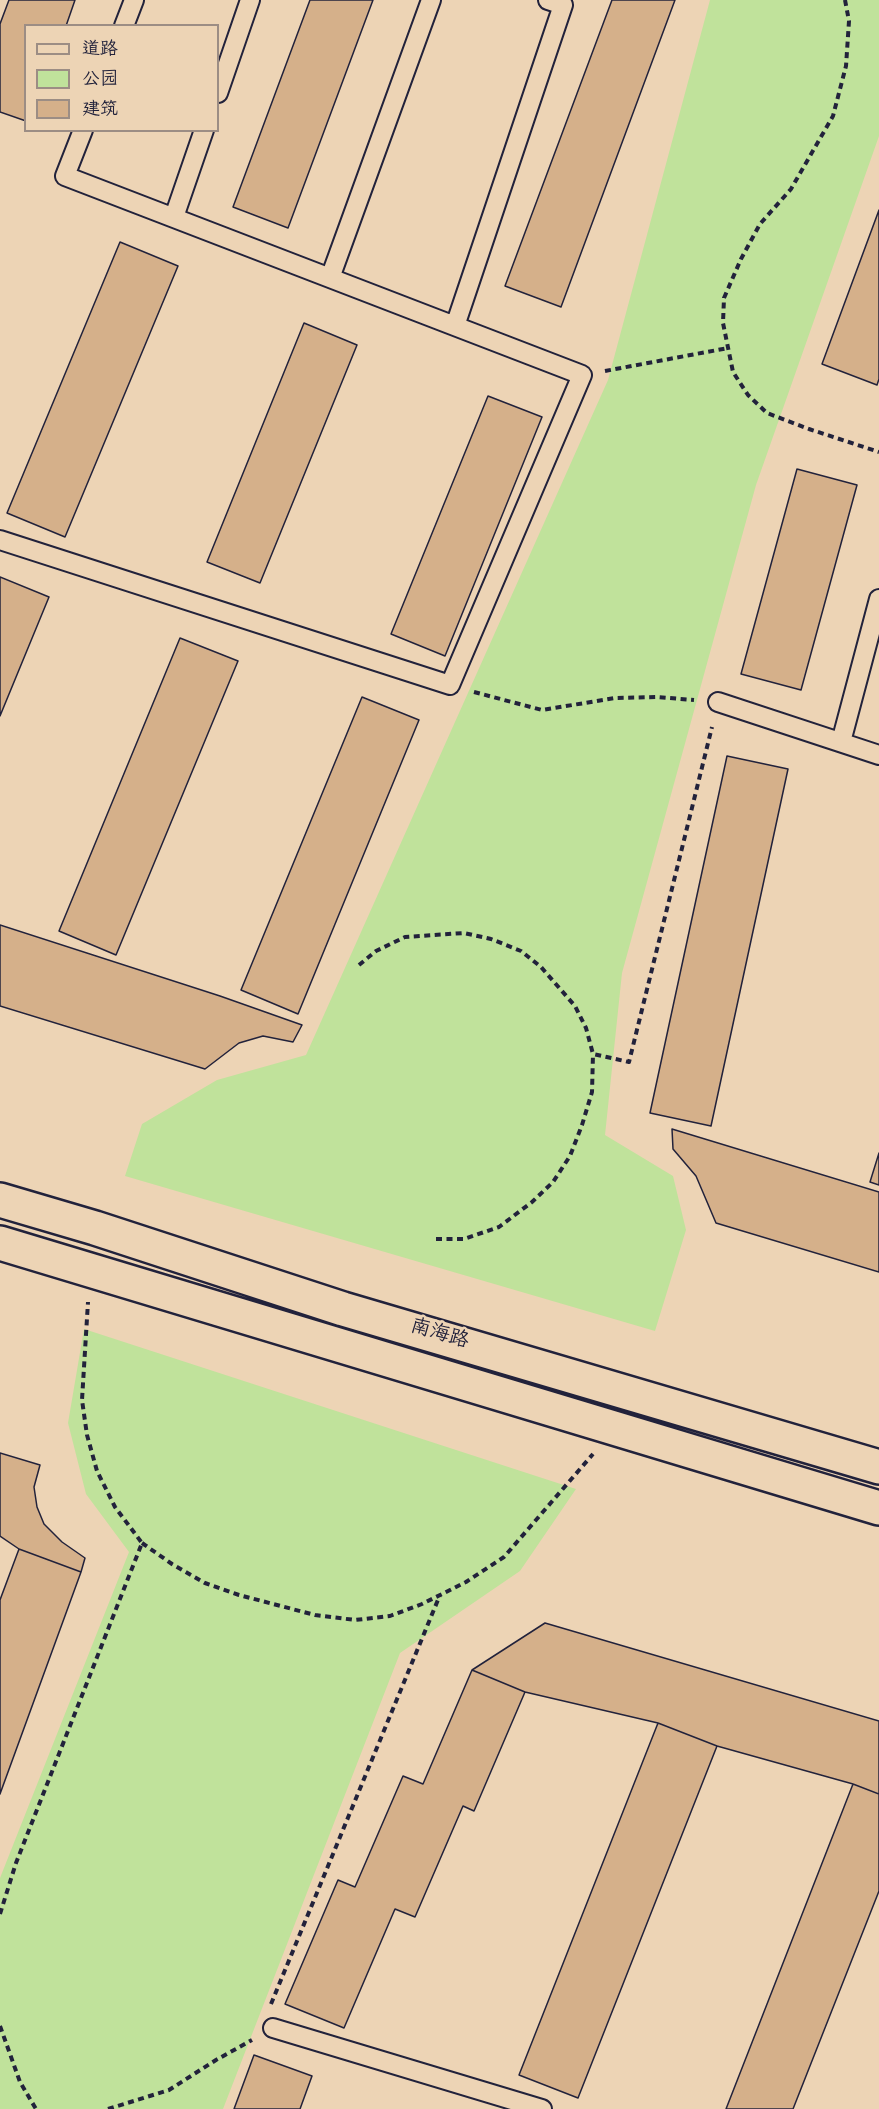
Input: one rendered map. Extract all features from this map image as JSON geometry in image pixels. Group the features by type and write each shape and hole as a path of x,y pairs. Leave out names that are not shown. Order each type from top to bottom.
{"main road":[{"name":"南海路","path":"0,1200 95,1228 343,1309 879,1467"},
{"name":"南海路","path":"0,1243 879,1509"}],"lane":[{"path":"125,24 134,0"},
{"path":"219,90 250,0"},
{"path":"330,278 432,0"},
{"path":"455,326 563,5 548,0"},
{"path":"0,540 450,685 582,375 65,176 82,132"},
{"path":"174,218 203,132"},
{"path":"841,742 879,599"},
{"path":"718,702 879,754"},
{"path":"265,2033 542,2109"}],"path":[{"path":"845,0 849,21 846,66 833,116 790,189 760,224 741,259 724,298 723,323 733,372 748,395 767,413 879,452"},
{"path":"582,375 728,348"},
{"path":"450,685 542,710 582,702 625,698 656,697 718,702 629,1062 593,1054"},
{"path":"359,965 376,951 405,937 464,933 491,939 521,951 541,967 575,1006 586,1028 593,1054 592,1092 570,1156 553,1182 532,1203 499,1227 464,1239 436,1239"},
{"path":"90,1270 82,1400 87,1435 97,1471 115,1507 142,1543 205,1583 239,1595 315,1615 355,1620 390,1616 441,1595 504,1557 614,1428"},
{"path":"0,1914 16,1863 142,1543"},
{"path":"108,2109 170,2090 216,2060 265,2033 441,1595"},
{"path":"0,2025 20,2082 36,2109"}],"green space":[{"path":"710,0 879,0 879,136 756,485 622,973 605,1135 673,1176 686,1230 655,1331 125,1176 142,1124 217,1080 306,1055 608,380"},
{"path":"84,1329 576,1489 520,1571 400,1653 223,2109 0,2109 0,1878 129,1552 86,1494 68,1423"}],"building":[{"path":"9,0 75,0 67,24 24,24 24,120 0,112 0,24"},
{"path":"310,0 373,0 288,228 233,207"},
{"path":"612,0 675,0 561,307 505,286"},
{"path":"879,210 879,379 877,385 822,364"},
{"path":"120,242 178,266 65,537 7,513"},
{"path":"304,323 357,345 260,583 207,562"},
{"path":"488,396 542,417 445,656 391,634"},
{"path":"797,469 857,485 801,690 741,674"},
{"path":"0,577 49,597 0,716"},
{"path":"180,638 238,661 116,955 59,931"},
{"path":"362,697 419,720 298,1014 241,990"},
{"path":"727,756 788,769 711,1126 650,1113"},
{"path":"0,925 302,1025 293,1042 263,1036 239,1043 205,1069 0,1006"},
{"path":"672,1129 879,1192 879,1272 716,1223 696,1176 673,1149"},
{"path":"879,1153 879,1185 870,1182"},
{"path":"0,1453 40,1465 34,1487 37,1507 44,1524 62,1542 85,1558 81,1572 19,1549 0,1536"},
{"path":"19,1549 81,1572 0,1794 0,1600"},
{"path":"545,1623 879,1721 879,1794 853,1784 717,1746 658,1723 525,1692 472,1670"},
{"path":"472,1670 525,1692 474,1811 463,1806 415,1917 395,1909 344,2028 285,2004 338,1880 355,1887 403,1776 423,1784"},
{"path":"658,1723 717,1746 578,2098 519,2075"},
{"path":"853,1784 879,1794 879,1891 793,2109 726,2109"},
{"path":"254,2055 312,2076 300,2109 234,2109"}]}
